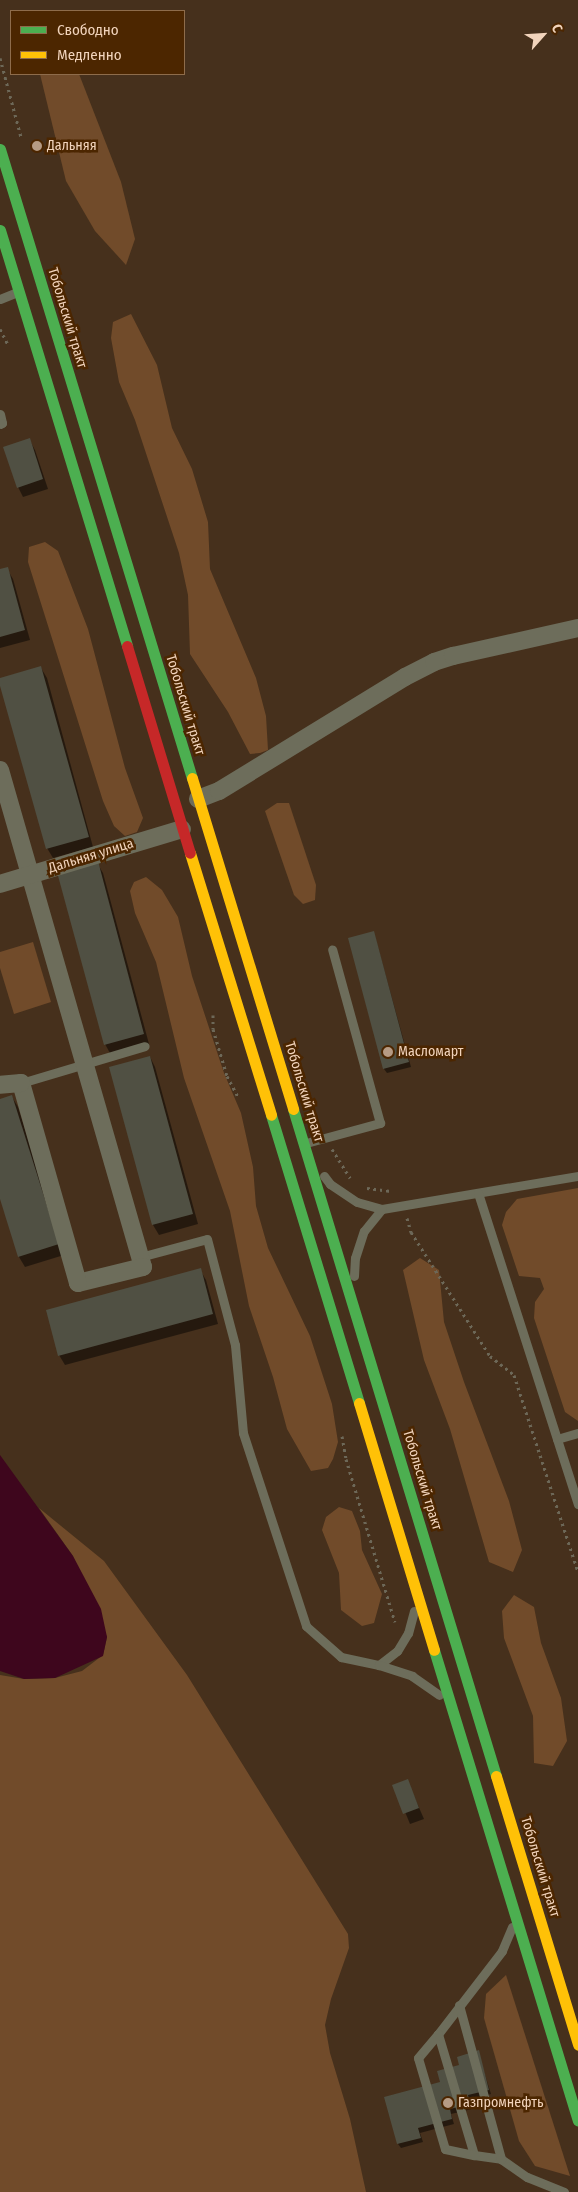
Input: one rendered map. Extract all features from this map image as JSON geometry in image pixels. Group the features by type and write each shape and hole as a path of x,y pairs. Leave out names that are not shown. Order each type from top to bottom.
{"main road":[{"name":"Тобольский тракт","path":"0,149 578,2045"},
{"path":"0,230 578,2120"},
{"path":"19,291 42,284"}],"street":[{"path":"198,799 219,791 405,677 434,662 578,628"},
{"path":"0,770 143,1267 78,1283 21,1083 0,1085"},
{"name":"Дальняя улица","path":"0,884 182,828"}],"lane":[{"path":"0,299 19,291"},
{"path":"0,414 2,422 0,424"},
{"path":"332,948 380,1123 304,1144 330,1184 357,1202 382,1209 578,1176"},
{"path":"21,1083 145,1046"},
{"path":"478,1193 578,1504"},
{"path":"352,1299 355,1258 364,1231 382,1209"},
{"path":"140,1257 207,1239 235,1345 243,1433 306,1626 342,1657 379,1665 412,1676 430,1687 450,1706"},
{"path":"557,1439 578,1433"},
{"path":"379,1665 397,1651 408,1633 417,1598"},
{"path":"514,1912 512,1928 502,1951 418,2058 445,2149 501,2159 527,2177 564,2192"},
{"path":"459,2005 501,2159"},
{"path":"438,2034 474,2155"}],"path":[{"path":"546,1473 578,1572"}],"shaded area":[{"path":"40,75 79,75 121,182 135,239 126,265 95,231 66,181"},
{"path":"131,314 157,365 172,428 192,469 208,522 210,569 256,678 266,716 268,750 260,753 250,754 228,712 190,654 188,595 179,553 135,420 119,382 111,338 113,322"},
{"path":"45,542 58,551 88,629 125,768 143,818 137,832 125,836 114,826 103,801 28,562 29,547"},
{"path":"277,803 289,803 316,885 315,900 303,904 294,895 265,811"},
{"path":"146,877 162,890 178,917 192,976 224,1073 241,1113 253,1167 256,1206 268,1248 310,1336 332,1404 338,1442 328,1468 311,1471 287,1429 273,1377 249,1306 230,1211 184,1078 156,962 135,913 130,891 134,882"},
{"path":"33,942 51,1002 14,1014 0,968 0,952"},
{"path":"578,1188 578,1421 565,1412 534,1318 535,1302 544,1289 540,1278 519,1276 502,1225 506,1212 517,1199"},
{"path":"420,1258 439,1270 444,1322 464,1382 509,1501 522,1550 513,1572 489,1562 450,1429 424,1360 403,1270"},
{"path":"0,1455 73,1556 101,1609 107,1637 103,1656 55,1678 24,1679 0,1671"},
{"path":"339,1507 352,1511 360,1531 362,1550 382,1594 374,1623 362,1626 341,1610 339,1573 322,1530 326,1517"},
{"path":"39,1508 104,1561 187,1675 348,1934 349,1948 331,1999 325,2025 330,2053 350,2119 366,2192 0,2192 0,1675 24,1679 55,1678 82,1671 103,1655 107,1637 73,1556"},
{"path":"514,1595 534,1607 541,1643 561,1698 567,1741 553,1766 534,1763 533,1716 504,1638 502,1611"},
{"path":"506,1975 570,2176 535,2166 519,2141 484,2018 486,1994"}],"building":[{"path":"30,438 43,479 17,488 3,447"},
{"path":"8,567 25,630 0,637 0,569"},
{"path":"41,666 89,837 46,849 0,686 0,678"},
{"path":"98,861 144,1034 104,1045 57,872"},
{"path":"374,931 409,1062 383,1069 348,938"},
{"path":"150,1056 193,1214 152,1225 109,1067"},
{"path":"12,1095 59,1244 18,1257 0,1199 0,1099"},
{"path":"201,1268 213,1314 58,1356 46,1310"},
{"path":"408,1779 419,1808 403,1814 392,1785"},
{"path":"479,2050 489,2090 468,2095 470,2104 450,2109 452,2119 418,2128 421,2138 397,2144 384,2097 440,2082 437,2071 459,2065 457,2057"}],"traffic: fast":[{"path":"0,149 192,778"},
{"path":"0,230 127,646"},
{"path":"293,1109 496,1776"},
{"path":"271,1115 359,1403"},
{"path":"434,1650 578,2120"}],"traffic: slow":[{"path":"192,778 293,1109"},
{"path":"190,853 271,1115"},
{"path":"359,1403 434,1650"},
{"path":"496,1776 578,2045"}],"traffic: jam":[{"path":"127,646 190,853"}],"place":[{"name":"Дальняя","path":"37,146"},
{"name":"Масломарт","path":"388,1052"},
{"name":"Газпромнефть","path":"448,2103"}]}
